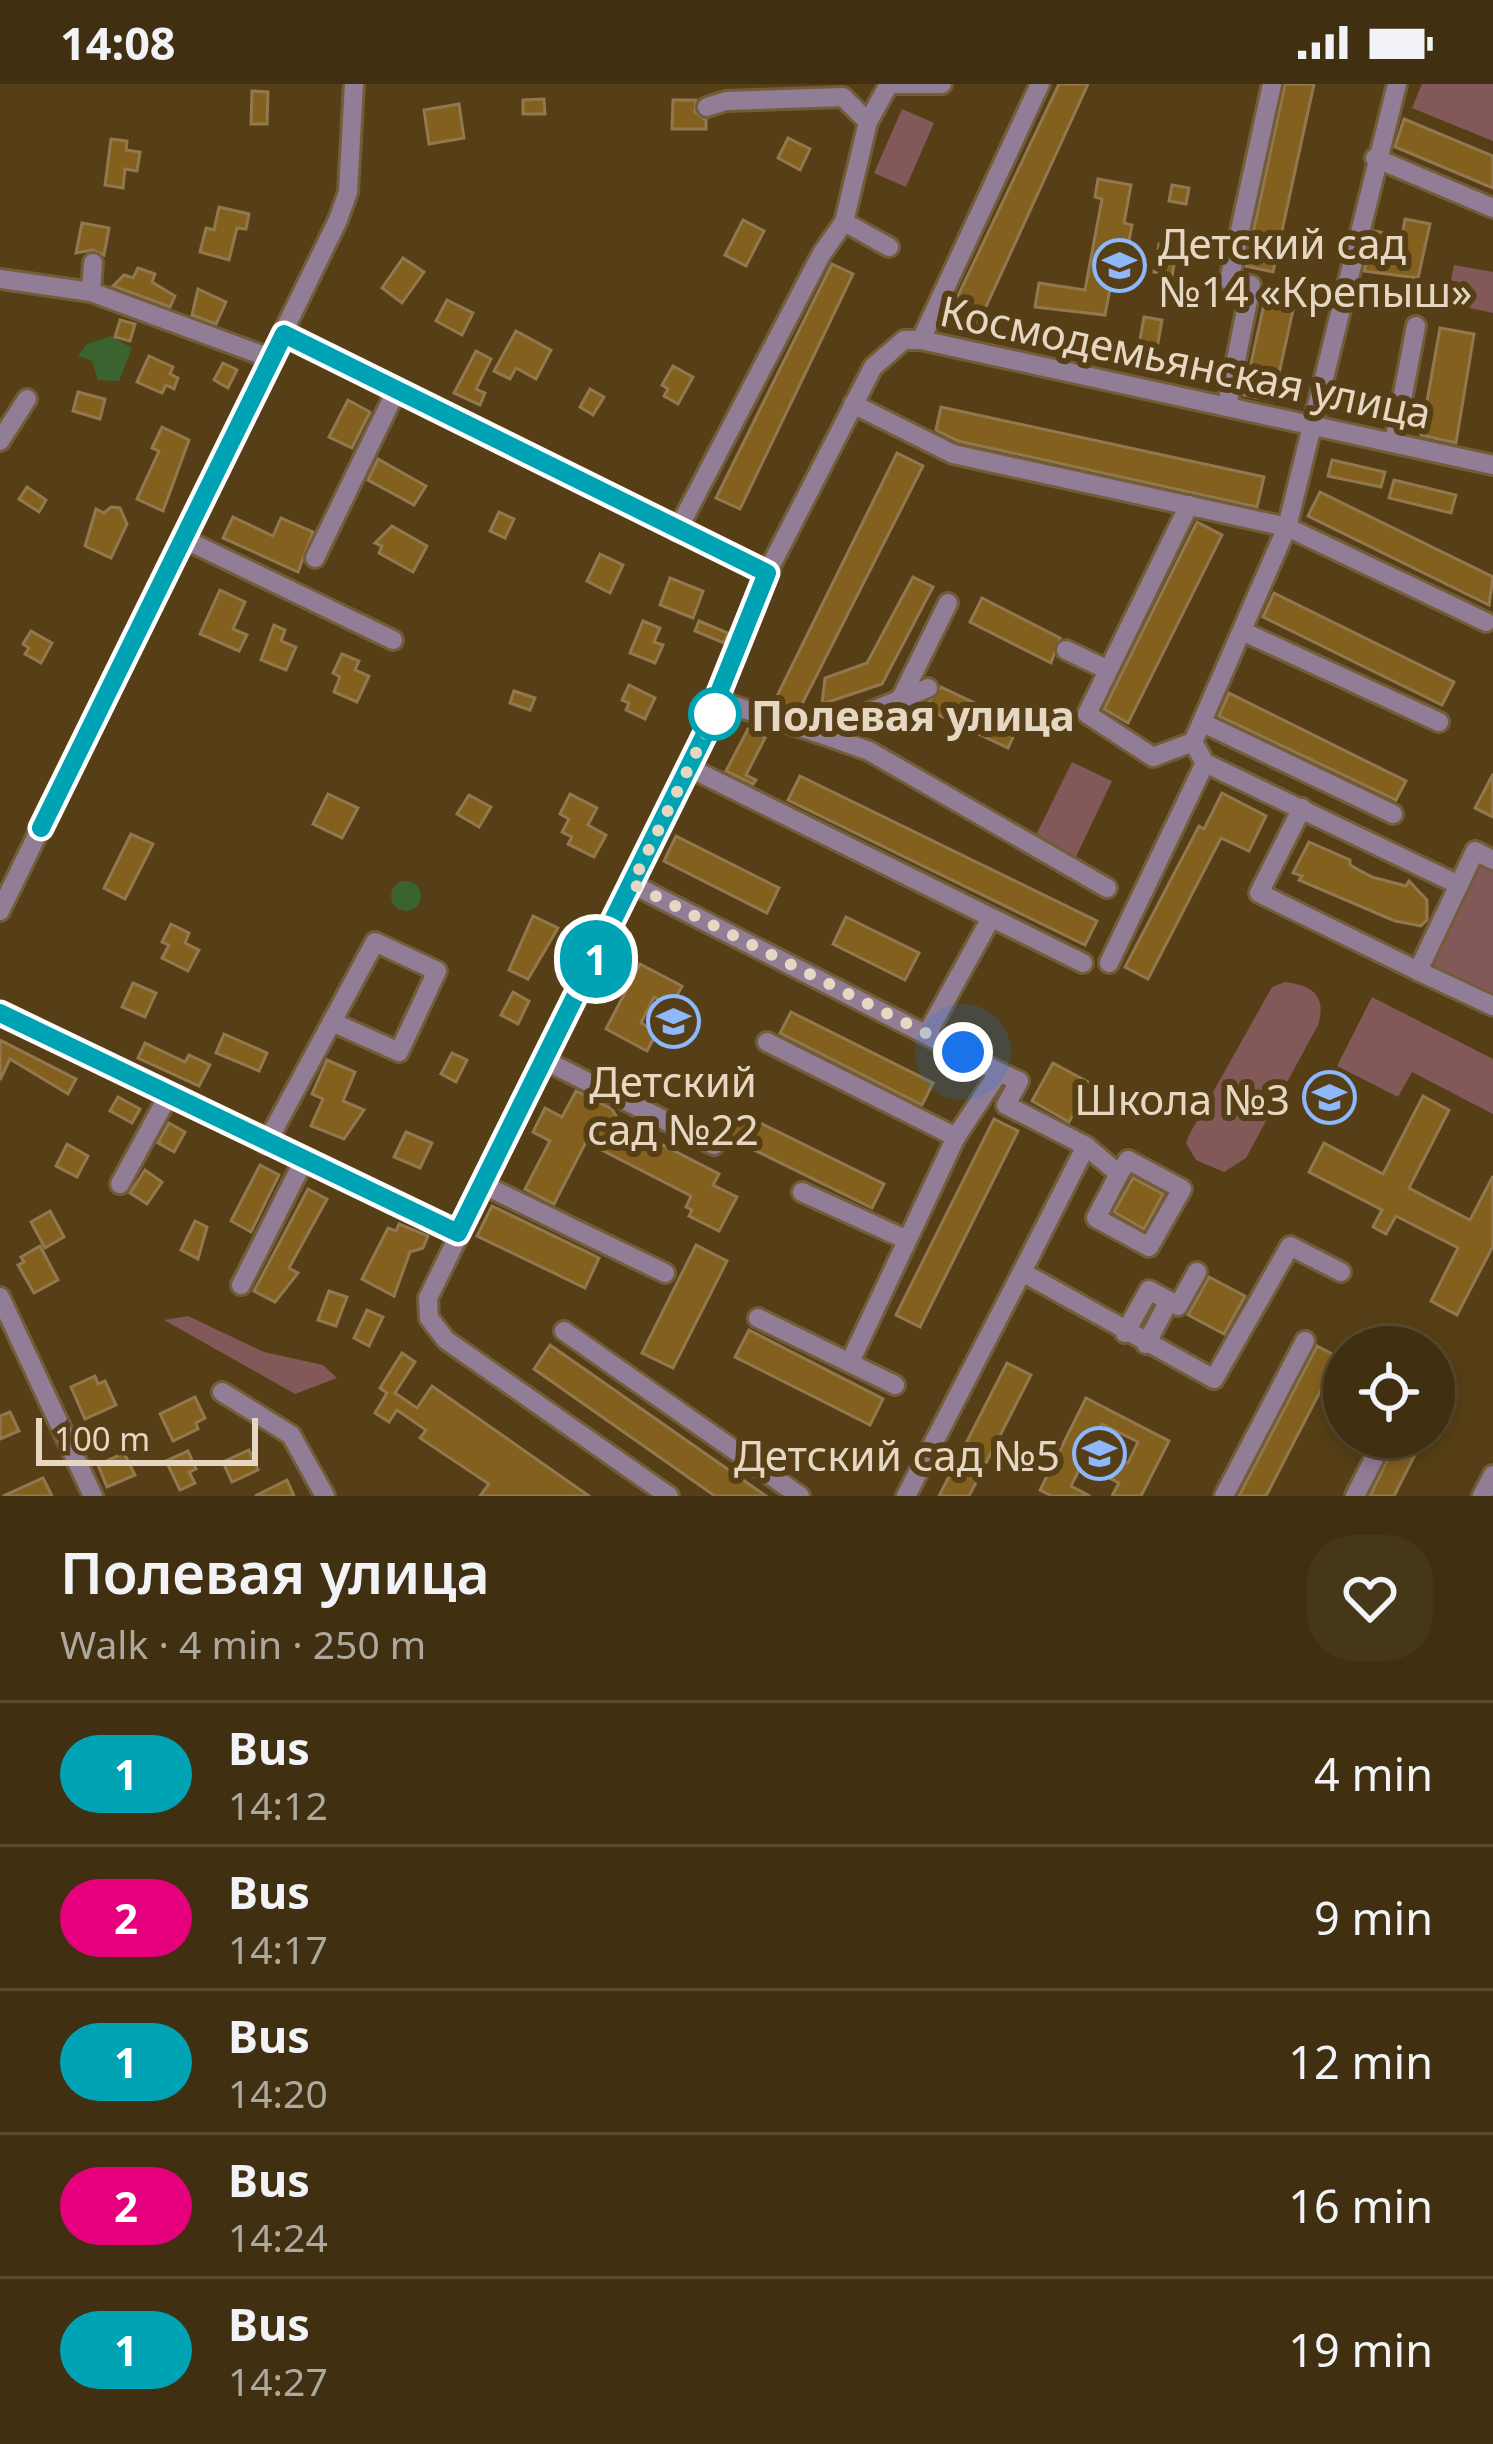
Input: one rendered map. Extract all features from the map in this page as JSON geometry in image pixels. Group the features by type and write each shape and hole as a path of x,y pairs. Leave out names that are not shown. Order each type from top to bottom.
{"street":[{"path":"0,911 186,540 348,192 354,84"},
{"path":"677,531 821,255 844,222 868,122 889,84 942,84"},
{"path":"921,340 1040,84"},
{"path":"1227,405 1251,286 1229,280 1272,84"},
{"path":"1109,962 1205,764 1198,733 1288,527 1375,158 1397,84"},
{"path":"706,107 727,101 843,97 868,122"},
{"path":"1375,158 1493,208"},
{"path":"844,222 889,247"},
{"path":"91,292 92,262"},
{"path":"0,279 91,292 271,358"},
{"path":"1394,442 1416,326"},
{"path":"284,334 395,394 767,573"},
{"name":"Космодемьянская улица","path":"853,404 874,367 904,340 921,340 1493,464"},
{"path":"315,558 395,394"},
{"path":"0,441 27,399"},
{"path":"669,1496 446,1340 429,1318 428,1298 690,768 767,573 853,404 953,454 1288,527 1486,622"},
{"path":"1189,505 1087,714 1153,757 1198,733"},
{"path":"186,540 393,640"},
{"path":"900,700 948,603"},
{"path":"1243,631 1439,722"},
{"path":"1066,650 1108,670"},
{"path":"818,733 928,688"},
{"path":"716,700 869,751 1107,887"},
{"path":"1198,733 1393,814"},
{"path":"1205,764 1459,885"},
{"path":"690,768 1083,963"},
{"path":"1302,808 1259,893 1493,1006"},
{"path":"1418,971 1475,851 1493,860"},
{"path":"632,884 1019,1081 1006,1105 1086,1146 1119,1174"},
{"path":"927,1034 991,918"},
{"path":"266,1144 375,942 437,971 399,1052 332,1022"},
{"path":"0,1013 458,1233"},
{"path":"767,1042 956,1137"},
{"path":"546,1061 714,1145"},
{"path":"850,1362 956,1137 999,1072"},
{"path":"120,1184 168,1096"},
{"path":"906,1496 1086,1146"},
{"path":"1127,1160 1182,1189 1149,1247 1096,1218 1119,1174 1127,1160"},
{"path":"241,1285 303,1162"},
{"path":"484,1185 665,1273"},
{"path":"802,1192 907,1240"},
{"path":"1022,1272 1214,1379 1290,1246 1341,1272"},
{"path":"1125,1333 1149,1290 1178,1306 1197,1272"},
{"path":"0,1298 93,1496"},
{"path":"1146,1344 1169,1300"},
{"path":"758,1318 895,1385"},
{"path":"564,1331 800,1496"},
{"path":"1224,1496 1305,1340"},
{"path":"223,1392 290,1435 325,1496"},
{"path":"1355,1496 1374,1458"},
{"path":"1482,1496 1493,1475"}],"shaded area":[{"path":"1422,84 1493,84 1493,141 1412,108"},
{"path":"902,109 934,123 906,187 874,173"},
{"path":"1454,265 1493,272 1493,313 1446,303"},
{"path":"111,336 132,348 119,381 98,380 92,361 78,356 87,344"},
{"path":"1072,762 1112,781 1074,861 1033,841"},
{"path":"1480,862 1493,868 1493,999 1429,969"},
{"path":"406,881 417,885 421,896 417,907 406,911 395,907 391,896 395,885"},
{"path":"1285,982 1315,994 1321,1007 1318,1025 1246,1158 1224,1172 1196,1160 1186,1143 1272,987"},
{"path":"1372,997 1493,1059 1493,1114 1412,1072 1398,1097 1337,1066"},
{"path":"188,1316 264,1352 323,1365 337,1378 295,1394 164,1320"}],"building":[{"path":"1059,84 1088,84 973,335 945,323"},
{"path":"1285,84 1314,84 1273,272 1246,266"},
{"path":"252,91 268,92 267,124 251,124"},
{"path":"544,99 545,114 523,114 523,100"},
{"path":"673,100 696,100 695,112 706,120 706,129 672,129"},
{"path":"459,104 464,138 429,144 424,110"},
{"path":"1404,119 1493,156 1493,188 1395,147"},
{"path":"788,138 810,149 800,170 778,158"},
{"path":"111,139 127,141 126,150 140,152 137,171 125,169 123,188 105,185"},
{"path":"1098,179 1131,185 1124,223 1132,225 1121,281 1112,279 1105,315 1035,307 1039,283 1085,290 1102,199 1095,197"},
{"path":"1172,185 1189,188 1186,204 1169,201"},
{"path":"219,207 249,214 246,229 237,228 229,260 200,252 206,228 214,230"},
{"path":"1405,219 1430,224 1418,278 1364,271 1374,231 1402,236"},
{"path":"743,220 764,231 746,266 725,255"},
{"path":"82,223 109,228 104,255 93,250 76,253"},
{"path":"1159,244 1177,248 1172,276 1154,272"},
{"path":"403,258 424,272 402,303 382,288"},
{"path":"832,264 853,274 740,509 716,498"},
{"path":"138,268 155,274 152,282 175,296 170,307 113,286 124,275 133,278"},
{"path":"198,289 226,302 216,324 192,315"},
{"path":"1266,295 1295,301 1273,401 1244,395"},
{"path":"447,300 473,313 462,335 436,321"},
{"path":"1144,317 1162,320 1157,348 1139,345"},
{"path":"120,320 135,324 130,341 115,337"},
{"path":"1440,328 1474,334 1456,443 1421,435"},
{"path":"516,331 551,350 536,379 516,368 510,379 494,371"},
{"path":"476,351 491,359 476,389 485,393 480,405 454,393"},
{"path":"149,356 173,367 170,374 178,378 174,389 166,385 162,393 137,382"},
{"path":"223,363 237,370 228,388 214,380"},
{"path":"673,366 693,377 678,404 664,396 668,389 662,385"},
{"path":"590,389 604,397 593,415 580,407"},
{"path":"78,392 105,399 100,419 73,411"},
{"path":"348,400 370,412 352,448 329,437"},
{"path":"941,407 1264,477 1257,507 958,441 936,430"},
{"path":"162,427 189,440 163,511 137,499 159,451 152,448"},
{"path":"897,453 923,466 798,712 773,704"},
{"path":"378,459 426,486 414,505 368,480"},
{"path":"1332,460 1385,472 1381,487 1328,476"},
{"path":"1394,480 1456,495 1451,513 1389,498"},
{"path":"27,487 46,500 39,512 19,499"},
{"path":"1320,492 1493,577 1489,605 1308,516"},
{"path":"111,507 120,508 127,524 111,558 85,546 96,509 104,513"},
{"path":"499,512 514,519 505,538 490,531"},
{"path":"233,517 273,536 281,518 313,532 298,572 223,538"},
{"path":"1197,522 1222,535 1128,723 1104,709"},
{"path":"392,526 427,546 413,572 379,553 382,546 375,543"},
{"path":"600,554 623,565 610,593 587,581"},
{"path":"913,577 933,587 882,684 822,704 825,678 867,663"},
{"path":"670,578 703,591 693,618 660,605"},
{"path":"220,590 245,602 233,629 247,635 239,651 200,634"},
{"path":"1274,593 1454,682 1442,705 1263,617"},
{"path":"982,598 1060,638 1051,663 970,622"},
{"path":"643,621 660,628 654,642 663,645 655,663 630,653"},
{"path":"699,621 728,633 724,643 695,631"},
{"path":"274,625 285,630 281,641 296,647 286,670 261,660"},
{"path":"31,631 52,643 41,663 25,654 29,648 23,644"},
{"path":"342,654 359,661 355,670 369,676 357,702 334,692 340,677 333,673"},
{"path":"629,685 655,698 645,719 626,710 629,703 622,700"},
{"path":"941,687 1019,724 1008,748 924,708"},
{"path":"514,691 535,698 530,710 510,703"},
{"path":"1229,693 1406,781 1396,800 1219,716"},
{"path":"748,729 765,738 746,775 756,780 753,784 726,771"},
{"path":"1493,774 1493,817 1475,808"},
{"path":"800,776 1097,921 1085,945 788,800"},
{"path":"1222,793 1266,816 1249,851 1221,838 1148,979 1125,967 1199,826 1204,829"},
{"path":"328,794 358,808 342,838 313,824"},
{"path":"570,794 597,808 588,825 606,835 594,857 568,844 572,837 562,832 569,819 560,814"},
{"path":"469,795 491,807 479,827 457,814"},
{"path":"131,834 153,844 125,899 104,888"},
{"path":"676,836 779,888 767,913 664,861"},
{"path":"1309,842 1350,860 1350,865 1372,877 1406,886 1409,881 1427,900 1427,920 1421,926 1395,921 1299,880 1302,876 1293,873"},
{"path":"533,916 558,928 528,979 509,970"},
{"path":"846,917 919,953 905,980 833,944"},
{"path":"171,924 189,933 185,943 199,950 188,971 162,958 169,945 162,942"},
{"path":"640,964 682,986 671,1006 654,997 641,1023 657,1032 647,1051 606,1029"},
{"path":"133,983 156,993 145,1017 122,1007"},
{"path":"513,992 529,1001 518,1024 501,1015"},
{"path":"791,1012 933,1083 922,1105 780,1033"},
{"path":"224,1034 267,1053 259,1071 216,1053"},
{"path":"0,1040 76,1079 68,1094 10,1059 0,1080"},
{"path":"145,1043 185,1062 189,1055 210,1065 199,1086 138,1058"},
{"path":"452,1053 467,1060 456,1082 441,1074"},
{"path":"327,1060 355,1072 343,1101 364,1110 344,1139 311,1126 323,1099 312,1094"},
{"path":"1053,1063 1090,1083 1069,1122 1032,1101"},
{"path":"576,1091 612,1109 620,1123 719,1174 713,1185 737,1197 719,1231 689,1216 692,1210 686,1207 691,1196 586,1142 554,1204 525,1189 550,1141 533,1132 545,1108 562,1117"},
{"path":"1423,1096 1449,1110 1409,1188 1470,1220 1493,1176 1493,1246 1457,1315 1431,1301 1458,1248 1396,1216 1386,1234 1373,1227 1382,1210 1309,1172 1324,1143 1383,1174"},
{"path":"118,1097 140,1109 132,1123 110,1111"},
{"path":"740,1113 884,1184 872,1208 728,1137"},
{"path":"994,1119 1018,1131 920,1327 896,1315"},
{"path":"169,1123 185,1132 174,1152 158,1143"},
{"path":"406,1132 432,1143 420,1168 394,1157"},
{"path":"67,1144 88,1156 77,1177 56,1166"},
{"path":"260,1165 279,1175 251,1232 231,1221"},
{"path":"145,1170 162,1182 147,1204 130,1193"},
{"path":"1133,1178 1163,1194 1144,1229 1114,1212"},
{"path":"308,1189 327,1199 289,1268 298,1273 275,1302 254,1291"},
{"path":"492,1206 599,1258 585,1288 477,1236"},
{"path":"50,1211 64,1237 45,1248 31,1222"},
{"path":"195,1221 207,1227 198,1259 181,1250"},
{"path":"399,1224 428,1236 423,1248 410,1252 394,1296 362,1279 388,1228 396,1231"},
{"path":"696,1245 727,1261 673,1368 642,1353"},
{"path":"40,1246 58,1280 34,1293 18,1265 24,1262 21,1257"},
{"path":"1209,1277 1245,1296 1224,1334 1188,1315"},
{"path":"329,1291 347,1297 336,1326 318,1320"},
{"path":"367,1310 383,1317 369,1346 354,1338"},
{"path":"749,1330 883,1399 870,1425 735,1357"},
{"path":"550,1345 766,1496 715,1496 534,1369"},
{"path":"1317,1346 1323,1349 1323,1386 1266,1496 1239,1496"},
{"path":"402,1353 415,1362 395,1393 417,1408 432,1386 589,1496 480,1496 489,1484 420,1438 426,1430 397,1410 389,1422 375,1413 387,1393 380,1388"},
{"path":"1007,1363 1031,1375 969,1496 939,1496"},
{"path":"95,1376 98,1384 105,1381 116,1405 85,1419 71,1387"},
{"path":"195,1397 205,1418 196,1423 198,1429 173,1441 160,1414"},
{"path":"1086,1398 1169,1441 1141,1496 1112,1496 1119,1483 1082,1464 1071,1486 1090,1496 1052,1496 1040,1490","holes":["1102,1424 1138,1442 1128,1463 1092,1444"]},
{"path":"10,1412 19,1431 0,1439 0,1416"},
{"path":"249,1450 258,1470 232,1482 223,1462"},
{"path":"188,1451 196,1469 189,1472 195,1483 180,1490 166,1461"},
{"path":"124,1453 135,1475 107,1487 98,1465"},
{"path":"1388,1458 1413,1458 1394,1496 1370,1496"},
{"path":"43,1478 52,1496 3,1496"},
{"path":"287,1480 294,1496 255,1496"}],"bus line":[{"name":"1","path":"0,1013 458,1233 715,714 716,700 767,573 395,394 284,334 41,828"}],"place":[{"name":"Детский сад №14 «Крепыш»","path":"1119,266"},
{"name":"Полевая улица","path":"715,714"},
{"name":"Детский сад №22","path":"673,1021"},
{"name":"Школа №3","path":"1329,1098"},
{"name":"Детский сад №5","path":"1099,1454"}],"route":[{"path":"715,714 632,884 963,1052"}]}
